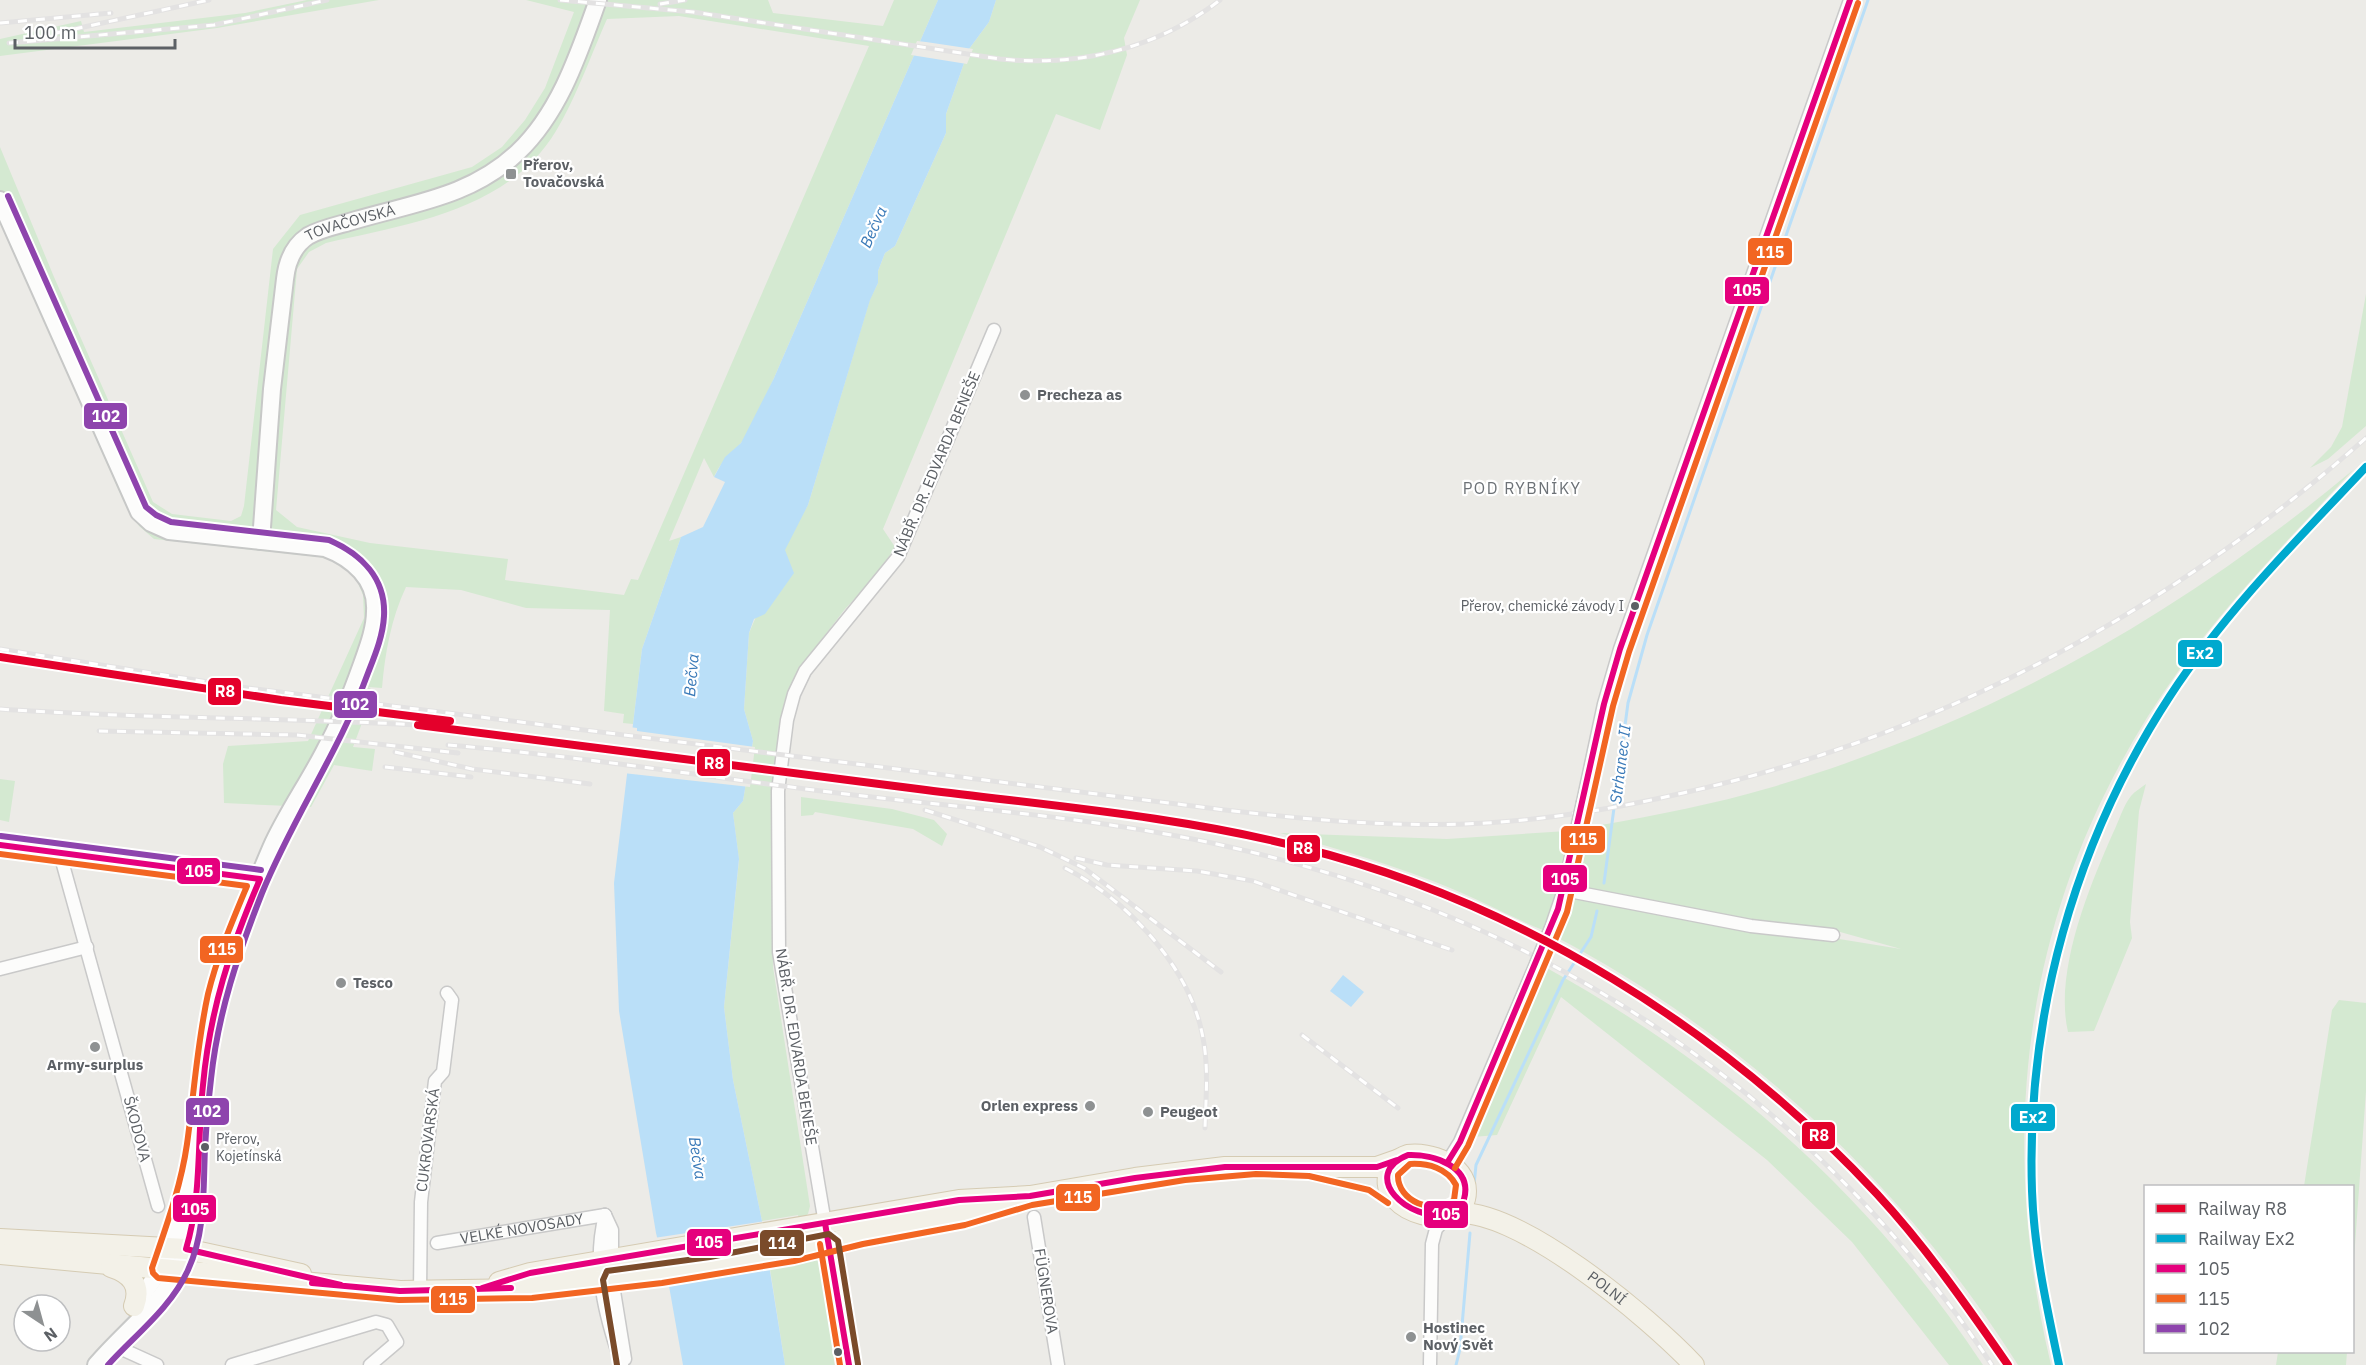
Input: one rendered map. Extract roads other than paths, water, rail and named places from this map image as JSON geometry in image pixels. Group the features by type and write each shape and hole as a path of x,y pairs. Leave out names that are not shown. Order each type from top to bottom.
{"main road":[{"name":"TOVAČOVSKÁ","path":"261,541 272,389 286,273 296,248 318,231 452,194 488,176 504,164 531,138 555,104 576,58 598,0"},
{"path":"0,200 139,512 151,523 169,531 326,548 339,553 359,568 370,585 376,608 363,660 343,712 328,745 271,848 228,956 207,1045 196,1148 178,1248 155,1301 96,1365"},
{"path":"606,1270 656,1252 959,1200 1030,1196 1136,1178 1215,1168 1256,1165 1377,1167 1408,1155 1422,1155 1447,1163 1458,1172 1466,1186 1461,1206 1450,1214 1432,1216 1420,1213 1373,1182 1310,1167"},
{"path":"1393,1196 1388,1178 1397,1160"},
{"name":"POLNÍ","path":"1466,1186 1476,1201 1507,1227"},
{"path":"0,1254 269,1281 420,1291 482,1287 530,1273 606,1270 661,1274 804,1250 963,1216 1030,1196"},
{"name":"POLNÍ","path":"1450,1214 1468,1213 1485,1216 1549,1249 1614,1292 1694,1365"},
{"path":"0,1239 178,1248 341,1285"},
{"path":"100,1263 122,1270 130,1276 137,1292 134,1306"},
{"path":"113,1345 134,1306 169,1270"}],"street":[{"path":"1447,1163 1460,1142 1551,928 1564,890 1604,704 1620,649 1850,0"},
{"name":"NÁBŘ. DR. EDVARDA BENEŠE","path":"849,1365 779,952 778,791 794,694 805,671 898,557 994,330"},
{"path":"0,845 260,879"},
{"name":"ŠKODOVA","path":"60,854 158,1206"},
{"path":"1564,890 1751,926 1833,934"},
{"path":"0,969 87,947"},
{"name":"CUKROVARSKÁ","path":"420,1291 420,1202 435,1080 443,1072 452,1000 447,993"},
{"path":"1420,1213 1429,1228 1432,1244 1430,1365"},
{"path":"1432,1244 1436,1229 1450,1214"},
{"name":"VELKÉ NOVOSADY","path":"437,1243 605,1215 612,1230 606,1270 607,1324 624,1365"},
{"name":"FÜGNEROVA","path":"1034,1217 1058,1365"},
{"path":"238,1364 317,1338 376,1322 387,1325 397,1342 370,1365"},
{"path":"113,1345 157,1365"}],"water":[{"name":"Bečva","path":"938,0 996,0 989,22 969,49 946,114 946,133 895,246 885,253 878,271 878,283 870,300 808,505 785,550 794,573 765,614 754,619 749,633 744,709 753,741 743,801 733,813 739,859 724,1007 733,1080 762,1221 785,1365 683,1365 669,1286 656,1233 619,1011 614,883 642,649 681,537 703,527 725,482 714,477 725,457 741,443 774,378"},
{"path":"1343,975 1364,992 1351,1007 1330,991"}],"waterway":[{"name":"Strhanec II","path":"1604,883 1628,703 1647,635 1868,0"},
{"name":"Strhanec II","path":"1474,1185 1476,1165 1563,980 1591,937 1597,911"},
{"name":"Strhanec II","path":"1456,1365 1460,1349 1470,1233"}],"railway":[{"path":"56,33 209,0"},
{"path":"9,43 214,25 327,0"},
{"path":"560,0 693,12 1000,59 1030,61 1088,57 1116,51 1170,31 1196,17 1220,0"},
{"path":"660,4 685,0"},
{"path":"0,23 111,13"},
{"path":"0,649 240,687 1225,810 1388,824 1511,821 1561,816 1634,803 1683,793 1778,768 1871,738 1960,701 2047,659 2132,611 2213,558 2291,501 2366,438"},
{"path":"0,709 104,715 418,725"},
{"path":"99,731 297,735 458,753"},
{"path":"448,745 597,761 796,788 1139,829 1234,848 1350,880 1460,921 1565,972 1664,1032 1756,1102 1842,1180 1921,1268 1992,1365"},
{"path":"395,752 472,769 590,784"},
{"path":"385,767 471,777"},
{"path":"925,810 1040,847 1084,868 1221,972"},
{"path":"1076,858 1107,865 1197,871 1253,881 1452,950"},
{"path":"1065,868 1088,881 1131,916 1169,959 1183,983 1195,1008 1206,1056 1205,1128"},
{"path":"1302,1035 1398,1108"}],"rail line":[{"name":"Ex2","path":"2059,1365 2035,1235 2032,1126 2038,1060 2048,996 2063,933 2083,871 2107,811 2136,752 2191,665 2263,577 2366,467"},
{"name":"R8","path":"0,657 281,700 450,721"},
{"name":"R8","path":"418,725 1114,813 1207,827 1299,847 1381,871 1461,901 1538,937 1613,979 1684,1026 1752,1077 1817,1134 1895,1214 1945,1277 2008,1365"}],"place":[{"name":"Přerov, Tovačovská","path":"511,174"},
{"name":"Precheza as","path":"1025,395"},
{"name":"Přerov, chemické závody I","path":"1635,606"},
{"name":"Tesco","path":"341,983"},
{"name":"Army-surplus","path":"95,1047"},
{"name":"Orlen express","path":"1090,1106"},
{"name":"Peugeot","path":"1148,1112"},
{"name":"Přerov, Kojetínská","path":"205,1147"},
{"name":"Hostinec Nový Svět","path":"1411,1337"}],"district":[{"name":"POD RYBNÍKY","path":"1522,488"}]}
